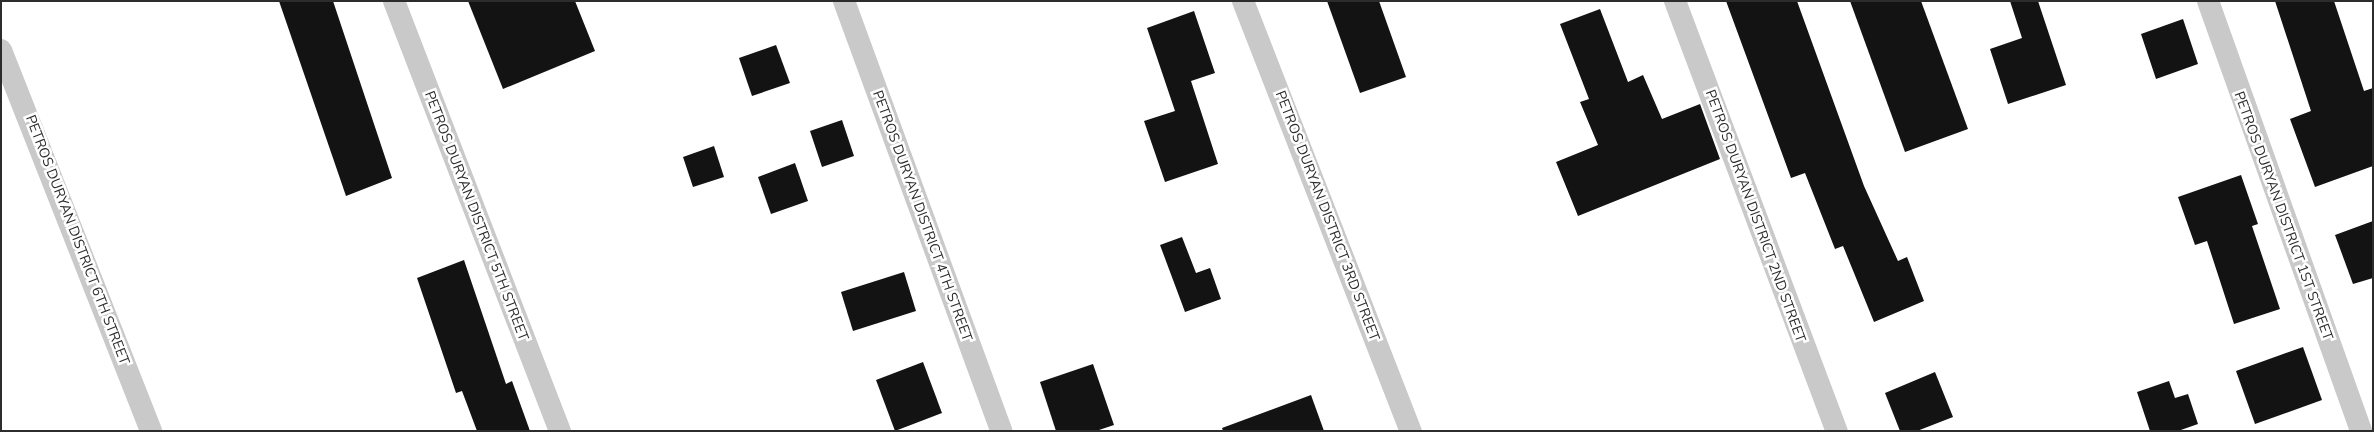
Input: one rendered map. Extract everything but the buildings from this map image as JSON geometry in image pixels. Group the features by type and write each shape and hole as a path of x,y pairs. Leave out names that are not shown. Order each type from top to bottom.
{"street":[{"name":"PETROS DURYAN DISTRICT 5TH STREET","path":"394,1 560,431"},
{"name":"PETROS DURYAN DISTRICT 4TH STREET","path":"844,1 1000,431"},
{"name":"PETROS DURYAN DISTRICT 3RD STREET","path":"1243,1 1411,431"},
{"name":"PETROS DURYAN DISTRICT 2ND STREET","path":"1675,1 1836,431"},
{"name":"PETROS DURYAN DISTRICT 1ST STREET","path":"2208,1 2361,431"},
{"name":"PETROS DURYAN DISTRICT 6TH STREET","path":"1,50 151,431"}]}
